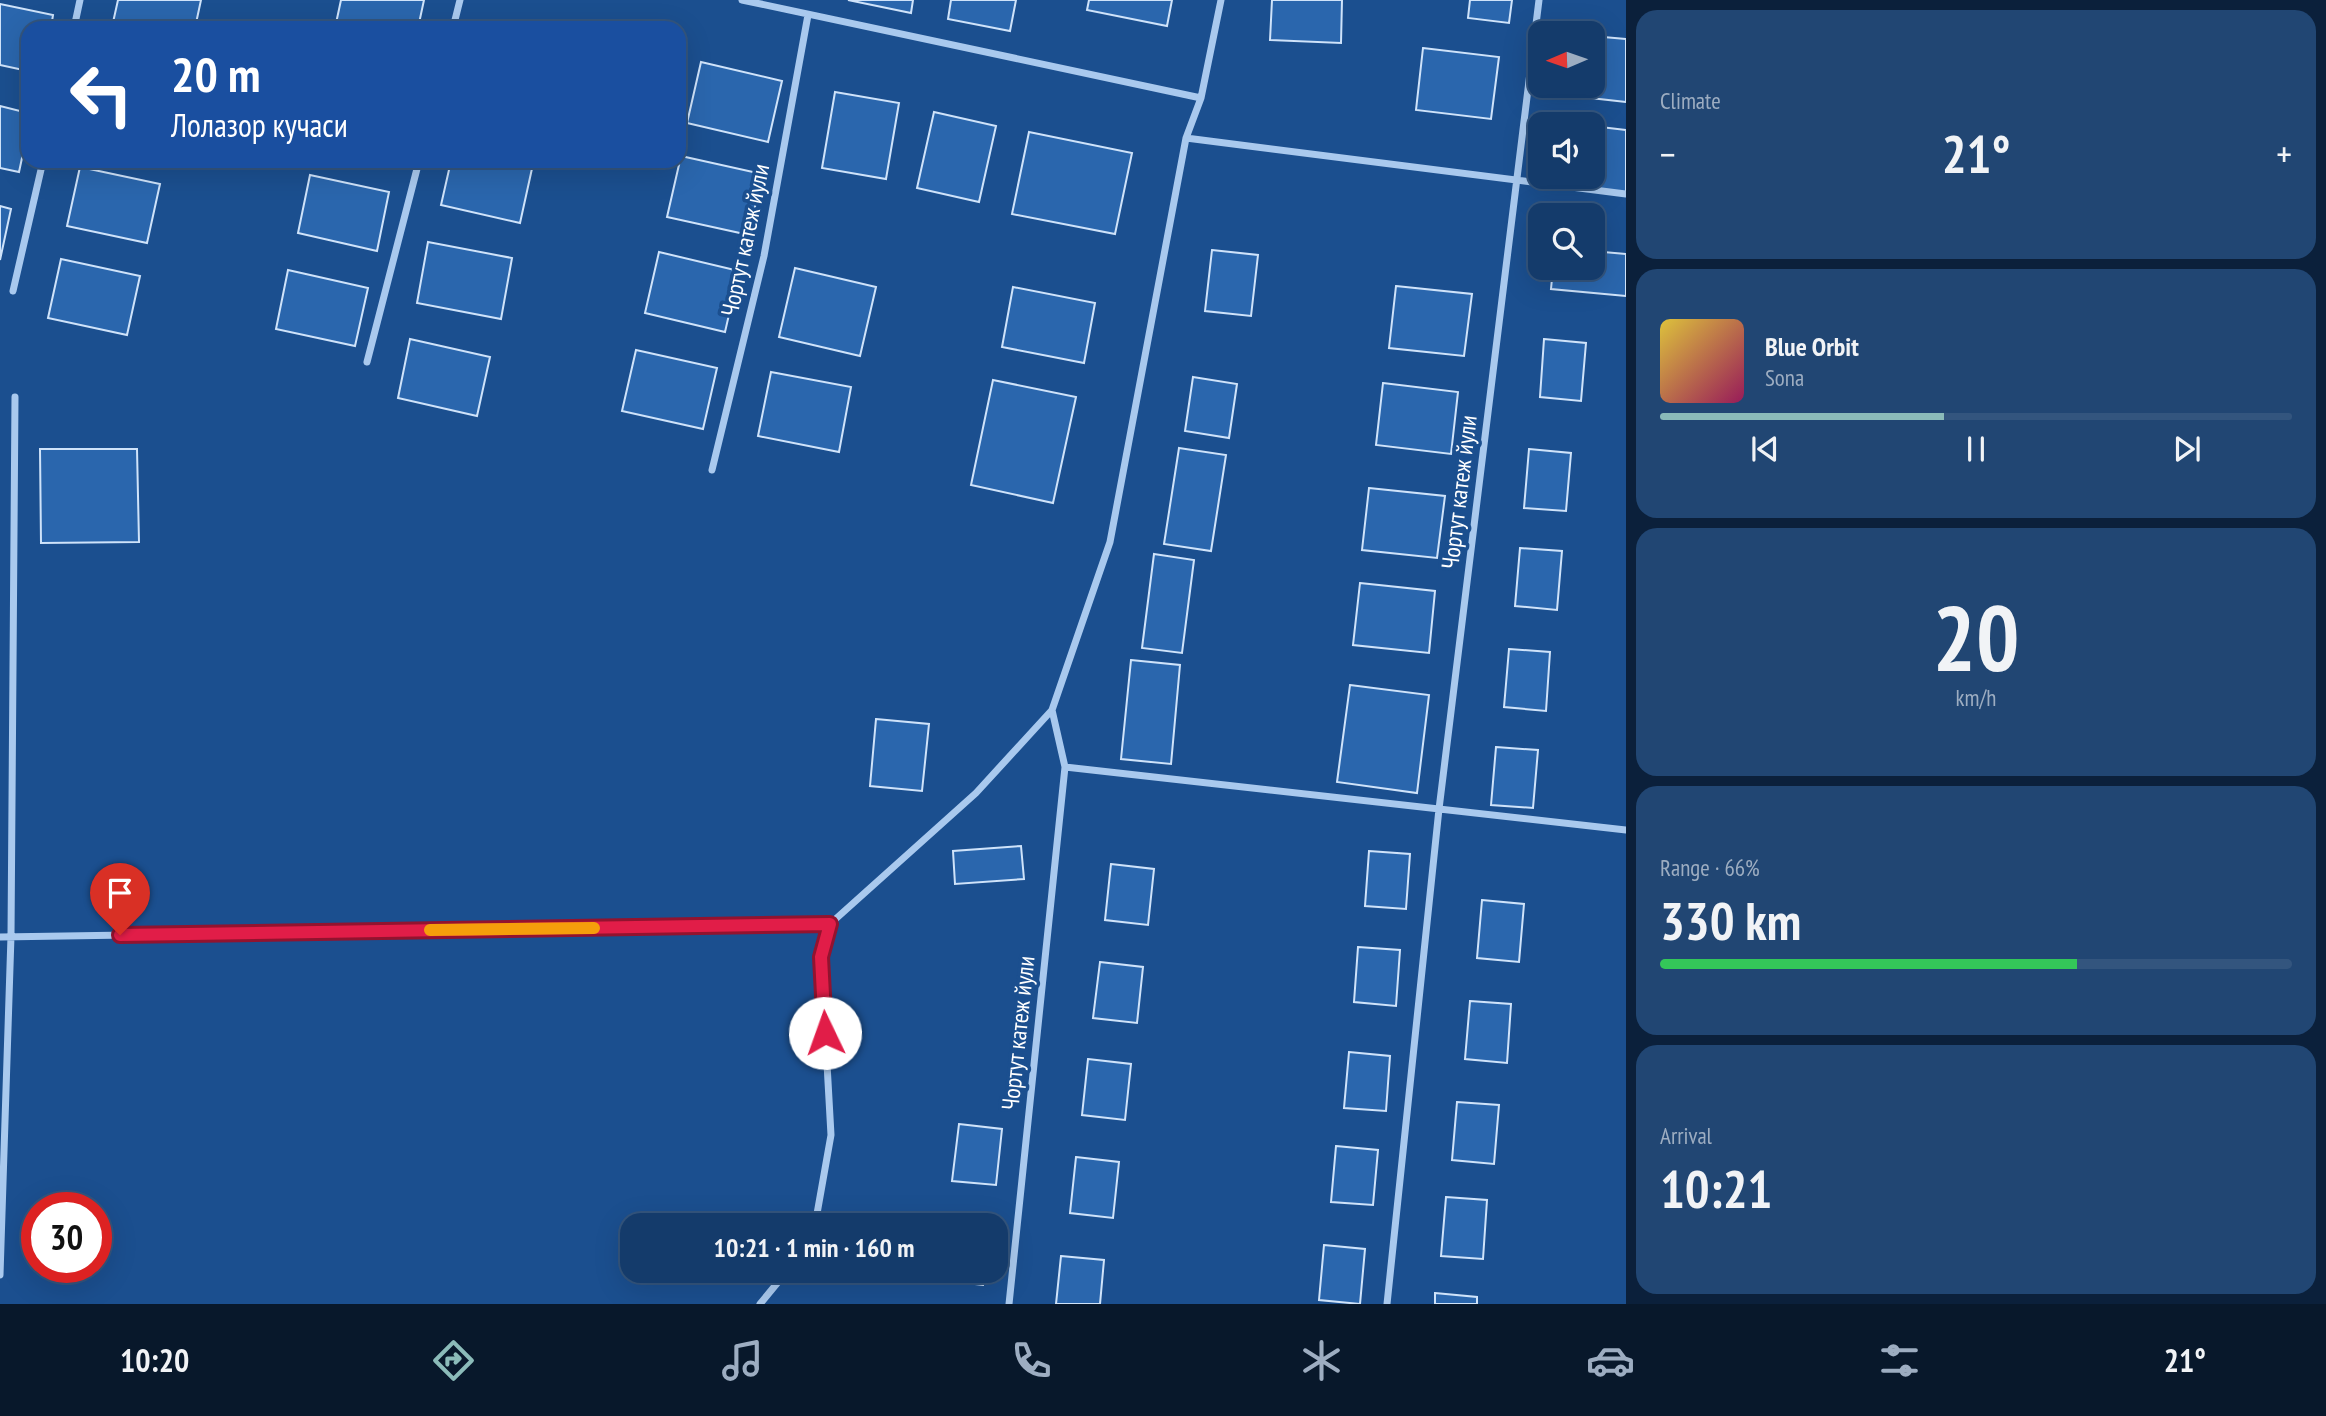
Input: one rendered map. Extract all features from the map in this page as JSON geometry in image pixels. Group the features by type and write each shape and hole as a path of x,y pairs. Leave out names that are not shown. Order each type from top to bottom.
{"street":[{"path":"76,21 80,0"},
{"path":"455,21 460,0"},
{"path":"742,0 1201,98"},
{"path":"817,1213 831,1135 821,957 830,924 976,793 1052,710 1110,542 1186,138 1201,98 1221,0"},
{"name":"Чортут катеж йули","path":"1387,1304 1440,809 1539,0"},
{"name":"Чортут катеж йули","path":"712,470 764,256 808,15"},
{"path":"1186,138 1626,194"},
{"path":"13,291 41,168"},
{"path":"367,362 417,168"},
{"path":"0,1275 11,936 15,397"},
{"name":"Чортут катеж йули","path":"1009,1304 1065,767 1052,710"},
{"path":"1065,767 1626,830"},
{"path":"0,937 830,924"},
{"path":"760,1304 777,1283"}],"building":[{"path":"118,0 201,0 196,21 113,21"},
{"path":"341,0 424,0 420,21 336,21"},
{"path":"848,0 913,0 911,13"},
{"path":"951,0 1016,0 1010,31 948,19"},
{"path":"1089,0 1172,0 1167,26 1087,10"},
{"path":"1272,0 1342,0 1341,43 1270,40"},
{"path":"1470,0 1512,0 1509,23 1468,18"},
{"path":"0,4 53,15 52,21 21,21 21,70 0,65"},
{"path":"1605,37 1626,39 1626,102 1591,98 1605,98"},
{"path":"1423,48 1499,57 1491,119 1416,110"},
{"path":"701,62 782,81 768,142 687,123"},
{"path":"835,92 899,103 886,179 822,168"},
{"path":"0,106 21,111 21,163 19,172 0,168"},
{"path":"934,112 996,126 979,202 917,188"},
{"path":"1605,128 1626,130 1626,193 1594,189 1605,189"},
{"path":"1029,132 1132,153 1115,234 1012,214"},
{"path":"686,157 762,174 749,235 667,217 678,168 686,168"},
{"path":"80,168 160,184 147,243 67,226"},
{"path":"449,168 532,168 520,223 441,205"},
{"path":"310,175 389,192 377,251 298,233"},
{"path":"0,206 11,209 0,260"},
{"path":"428,242 512,258 501,319 417,303"},
{"path":"1212,250 1258,255 1251,316 1205,311"},
{"path":"659,252 739,271 725,332 645,313"},
{"path":"1605,252 1626,254 1626,296 1551,289 1552,280 1605,280"},
{"path":"61,259 140,276 127,335 48,318"},
{"path":"795,268 876,287 860,356 779,337"},
{"path":"288,270 368,288 355,346 276,329"},
{"path":"1396,286 1472,294 1464,356 1389,348"},
{"path":"1013,287 1095,303 1084,363 1002,347"},
{"path":"410,339 490,357 477,416 398,398"},
{"path":"1544,339 1586,343 1581,401 1540,397"},
{"path":"636,350 717,368 703,429 622,411"},
{"path":"771,372 851,387 839,452 758,436"},
{"path":"1193,377 1237,384 1229,438 1185,431"},
{"path":"993,380 1076,397 1053,503 971,485"},
{"path":"1383,383 1458,392 1451,454 1376,445"},
{"path":"1179,448 1226,455 1211,551 1164,544"},
{"path":"40,449 137,449 139,542 41,543"},
{"path":"1529,449 1571,453 1566,511 1524,508"},
{"path":"1369,488 1445,496 1437,558 1362,550"},
{"path":"1520,548 1562,551 1557,610 1515,606"},
{"path":"1154,554 1194,560 1182,653 1142,648"},
{"path":"1360,583 1435,591 1429,653 1353,645"},
{"path":"1509,649 1550,652 1546,711 1504,707"},
{"path":"1131,660 1180,665 1171,764 1121,759"},
{"path":"1350,685 1429,695 1417,793 1337,782"},
{"path":"876,719 929,724 922,791 870,786"},
{"path":"1496,747 1538,750 1533,808 1491,805"},
{"path":"1021,846 1024,879 955,884 953,851"},
{"path":"1369,851 1410,854 1406,909 1365,906"},
{"path":"1111,864 1154,869 1148,925 1105,920"},
{"path":"1482,900 1524,904 1519,962 1477,958"},
{"path":"1358,947 1400,950 1396,1006 1354,1002"},
{"path":"1100,962 1143,967 1137,1023 1093,1018"},
{"path":"1470,1001 1511,1004 1507,1063 1465,1059"},
{"path":"1349,1052 1390,1056 1386,1111 1344,1108"},
{"path":"1088,1059 1131,1064 1125,1120 1082,1115"},
{"path":"1457,1102 1499,1105 1494,1164 1452,1160"},
{"path":"959,1124 1002,1129 996,1185 952,1181"},
{"path":"1336,1146 1378,1150 1373,1205 1331,1202"},
{"path":"1076,1157 1119,1162 1113,1218 1070,1213"},
{"path":"1446,1197 1487,1200 1483,1259 1441,1256"},
{"path":"1324,1245 1365,1249 1360,1304 1319,1300"},
{"path":"1061,1256 1104,1260 1100,1304 1056,1304"},
{"path":"1435,1293 1477,1297 1477,1304 1435,1304"}],"slow traffic":[{"path":"430,930 594,928"}],"route":[{"path":"120,935 830,924 821,957 825,1033"}]}
